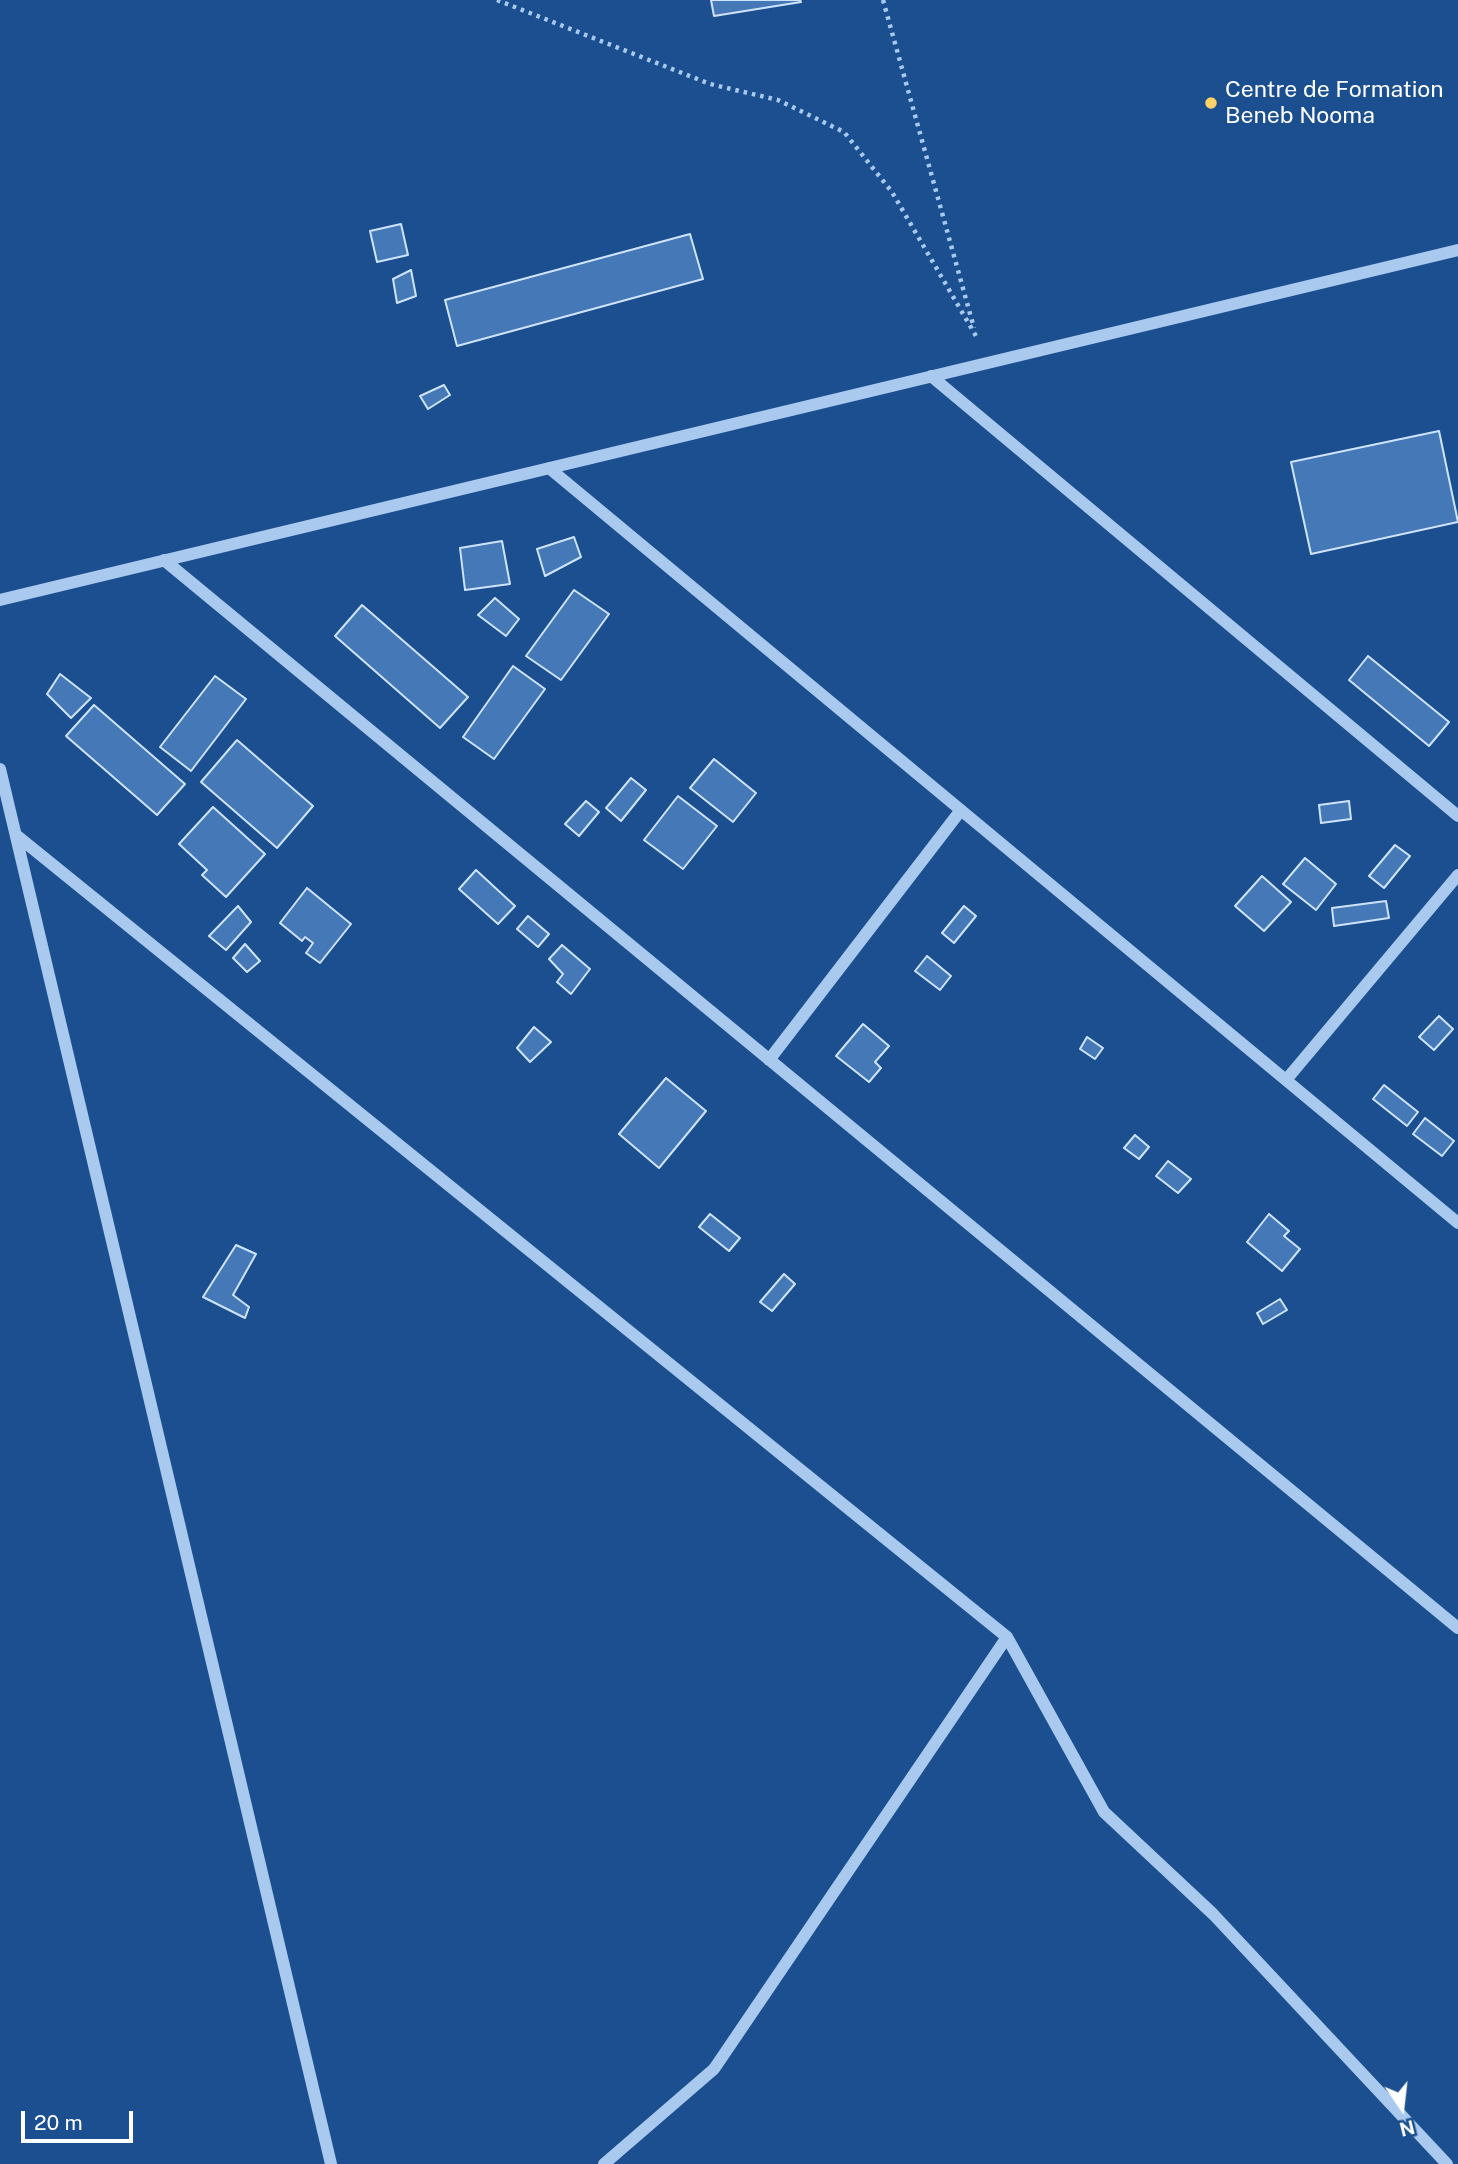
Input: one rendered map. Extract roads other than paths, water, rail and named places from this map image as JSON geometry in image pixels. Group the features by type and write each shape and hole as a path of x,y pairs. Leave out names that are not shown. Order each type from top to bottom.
{"street":[{"path":"0,600 1458,250"},
{"path":"931,376 1458,816"},
{"path":"550,468 1458,1223"},
{"path":"164,560 1458,1628"},
{"path":"0,769 331,2164"},
{"path":"769,1060 961,810"},
{"path":"16,835 1007,1637 1104,1812 1213,1914 1447,2164"},
{"path":"1286,1080 1458,875"},
{"path":"604,2164 714,2069 1007,1637"}],"place":[{"name":"Centre de Formation Beneb Nooma","path":"1211,103"}]}
